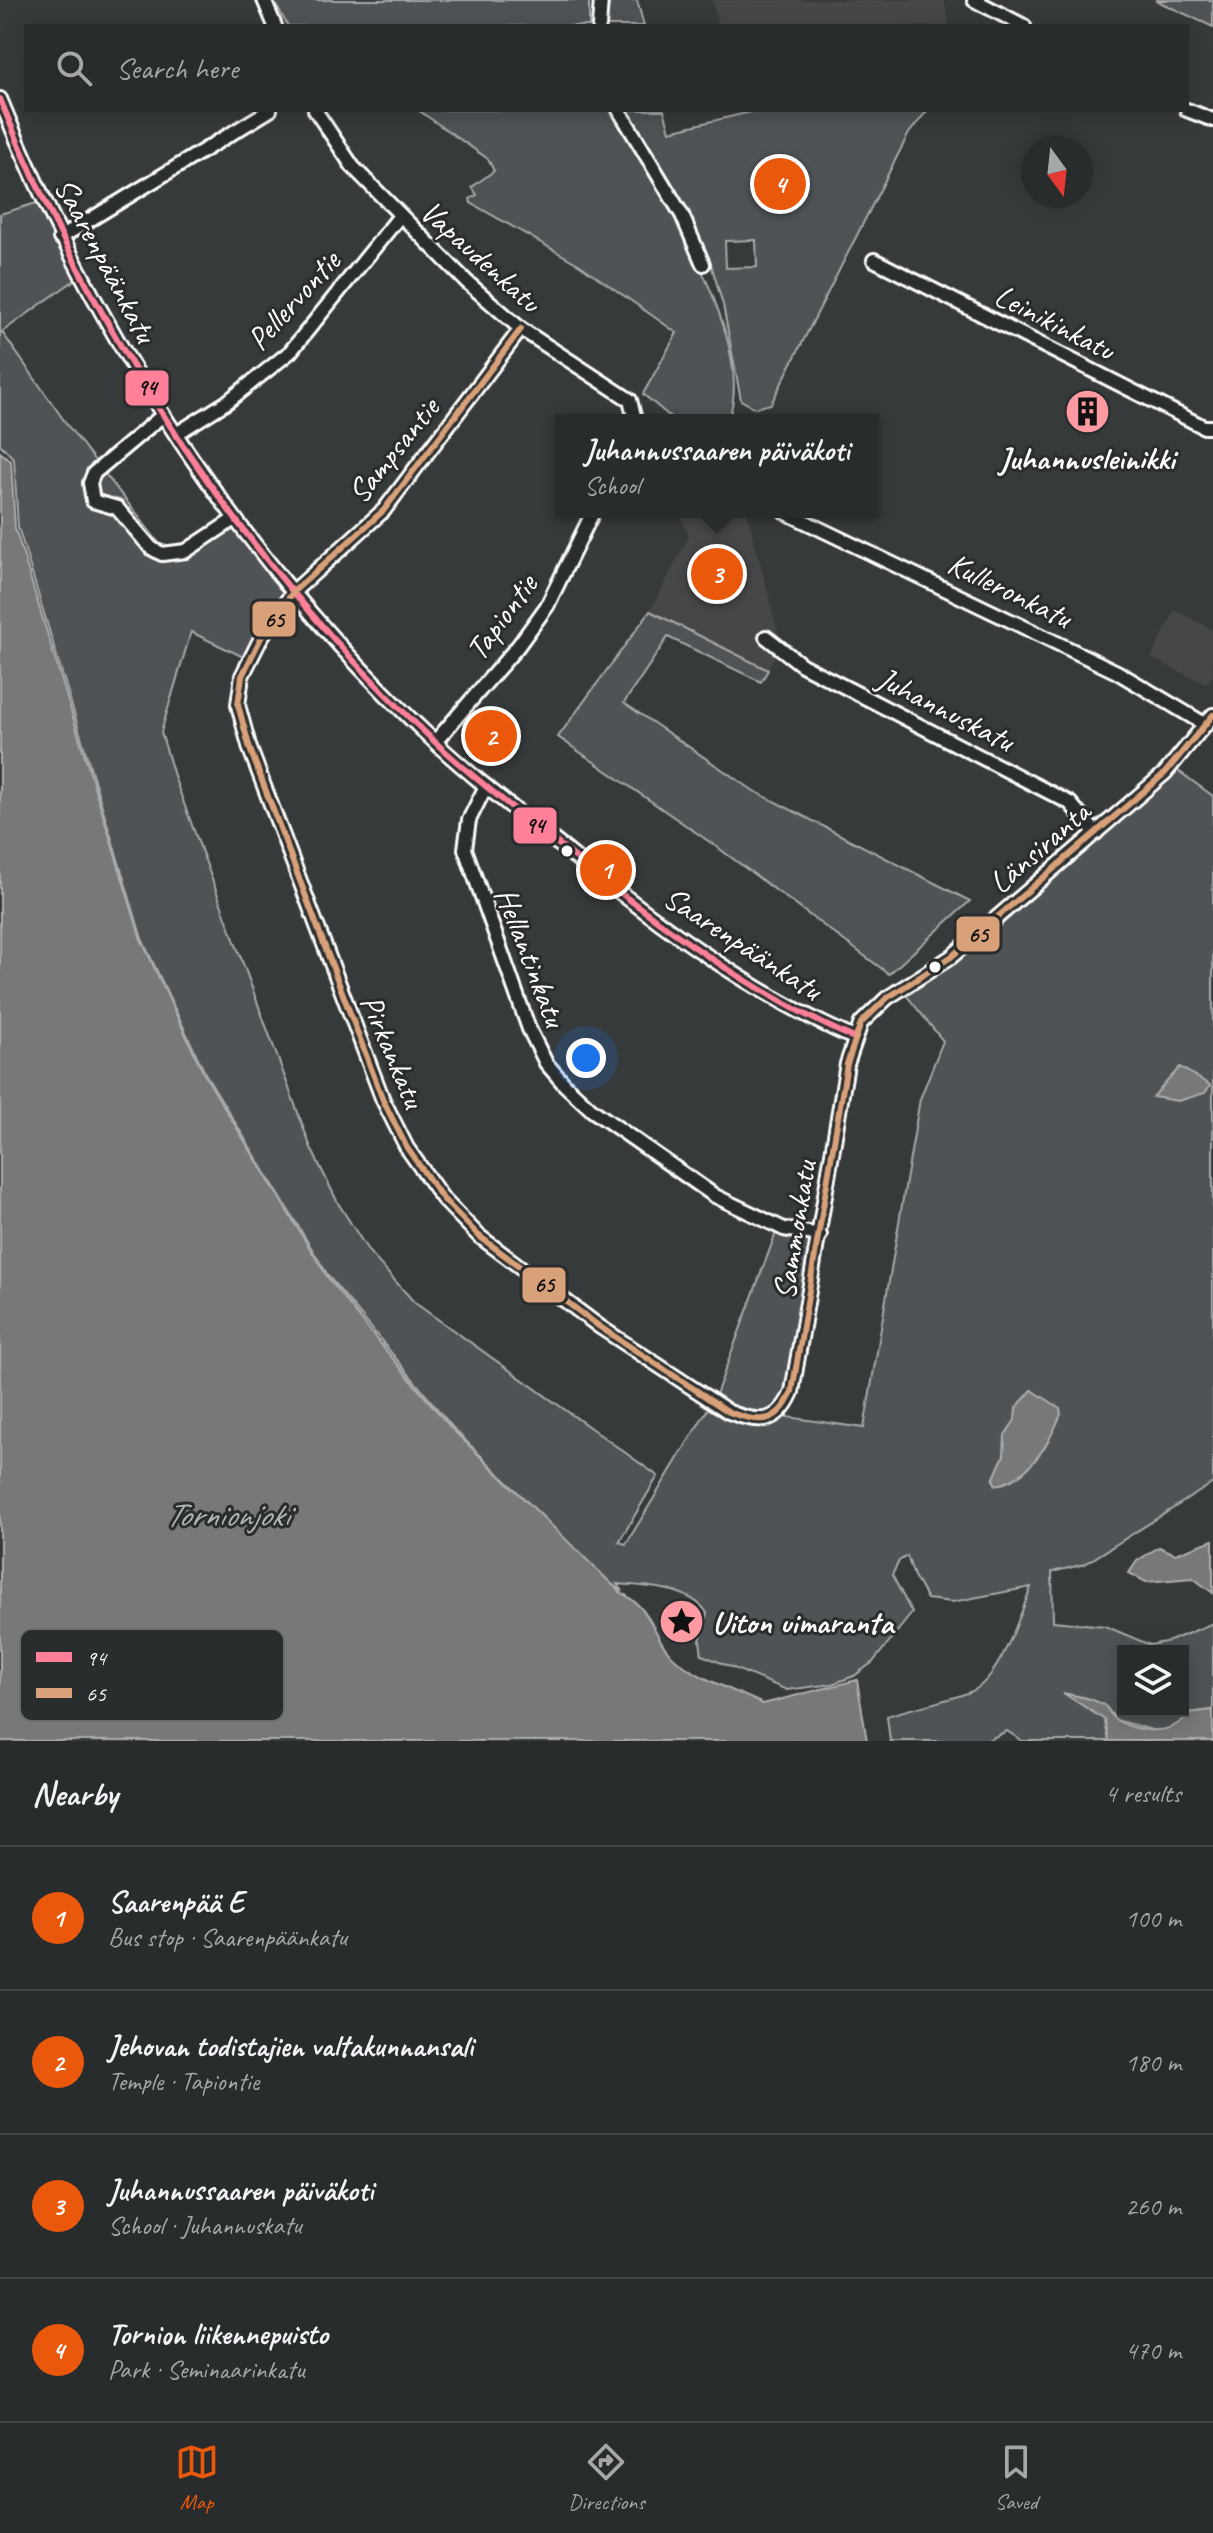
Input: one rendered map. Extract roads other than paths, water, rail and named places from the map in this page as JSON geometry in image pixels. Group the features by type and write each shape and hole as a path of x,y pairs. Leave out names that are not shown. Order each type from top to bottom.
{"street":[{"path":"264,0 274,24"},
{"path":"599,24 601,0"},
{"path":"975,0 1020,24"},
{"name":"Saarenpäänkatu","path":"0,99 60,238 163,415 233,520 293,592 435,742 486,786 676,935 824,1025 854,1038"},
{"path":"1189,111 1213,120"},
{"path":"60,238 267,112"},
{"name":"Vapaudenkatu","path":"316,112 353,167 399,217 521,329 630,400 634,414"},
{"path":"620,112 682,215 703,264"},
{"name":"Pellervontie","path":"176,434 227,402 290,352 399,217"},
{"name":"Leinikinkatu","path":"874,260 1204,427 1213,427"},
{"name":"Sampsantie","path":"293,592 384,510 521,329"},
{"path":"163,415 94,473 90,483 93,501 117,508 151,548 162,554 186,551 233,520"},
{"name":"Tapiontie","path":"435,742 518,646 547,606 590,518"},
{"name":"Kulleronkatu","path":"797,518 1117,672 1209,720"},
{"name":"Pirkankatu","path":"293,592 262,636 242,676 238,705 250,749 351,1022 407,1148 443,1199 479,1236 600,1327 729,1412 748,1419 768,1419"},
{"name":"Juhannuskatu","path":"766,637 802,665 1070,803 1096,833"},
{"name":"Länsiranta","path":"854,1038 861,1023 887,998 951,957 1165,773 1209,720"},
{"name":"Hellantinkatu","path":"486,786 469,820 465,849 523,1014 546,1063 592,1110 715,1196 784,1229 820,1235"},
{"name":"Sammonkatu","path":"768,1419 784,1411 792,1392 854,1038"}],"water":[{"name":"Tornionjoki","path":"0,452 11,461 15,528 141,939 204,1074 328,1278 452,1429 620,1592 642,1609 663,1645 679,1662 709,1680 763,1704 857,1680 867,1741 0,1741"},
{"path":"1180,1067 1210,1085 1205,1093 1178,1101 1153,1097"},
{"path":"1032,1390 1060,1408 1061,1414 1051,1436 1028,1468 1008,1482 996,1485 993,1480 1004,1455 1005,1435 1015,1420 1016,1408"},
{"path":"1213,1540 1213,1593 1193,1578 1146,1582 1129,1573 1137,1561 1159,1547 1175,1554"},
{"path":"1063,1693 1095,1701 1105,1706 1116,1720 1145,1730 1165,1729 1189,1717 1189,1713 1213,1710 1213,1741 1109,1741 1105,1720"}],"place":[{"name":"Tornion liikennepuisto","path":"780,184"},
{"name":"Juhannusleinikki","path":"1087,411"},
{"name":"Juhannussaaren päiväkoti","path":"717,574"},
{"name":"Jehovan todistajien valtakunnansali","path":"491,736"},
{"name":"Saarenpää E","path":"606,870"},
{"name":"Uiton uimaranta","path":"681,1622"}]}
